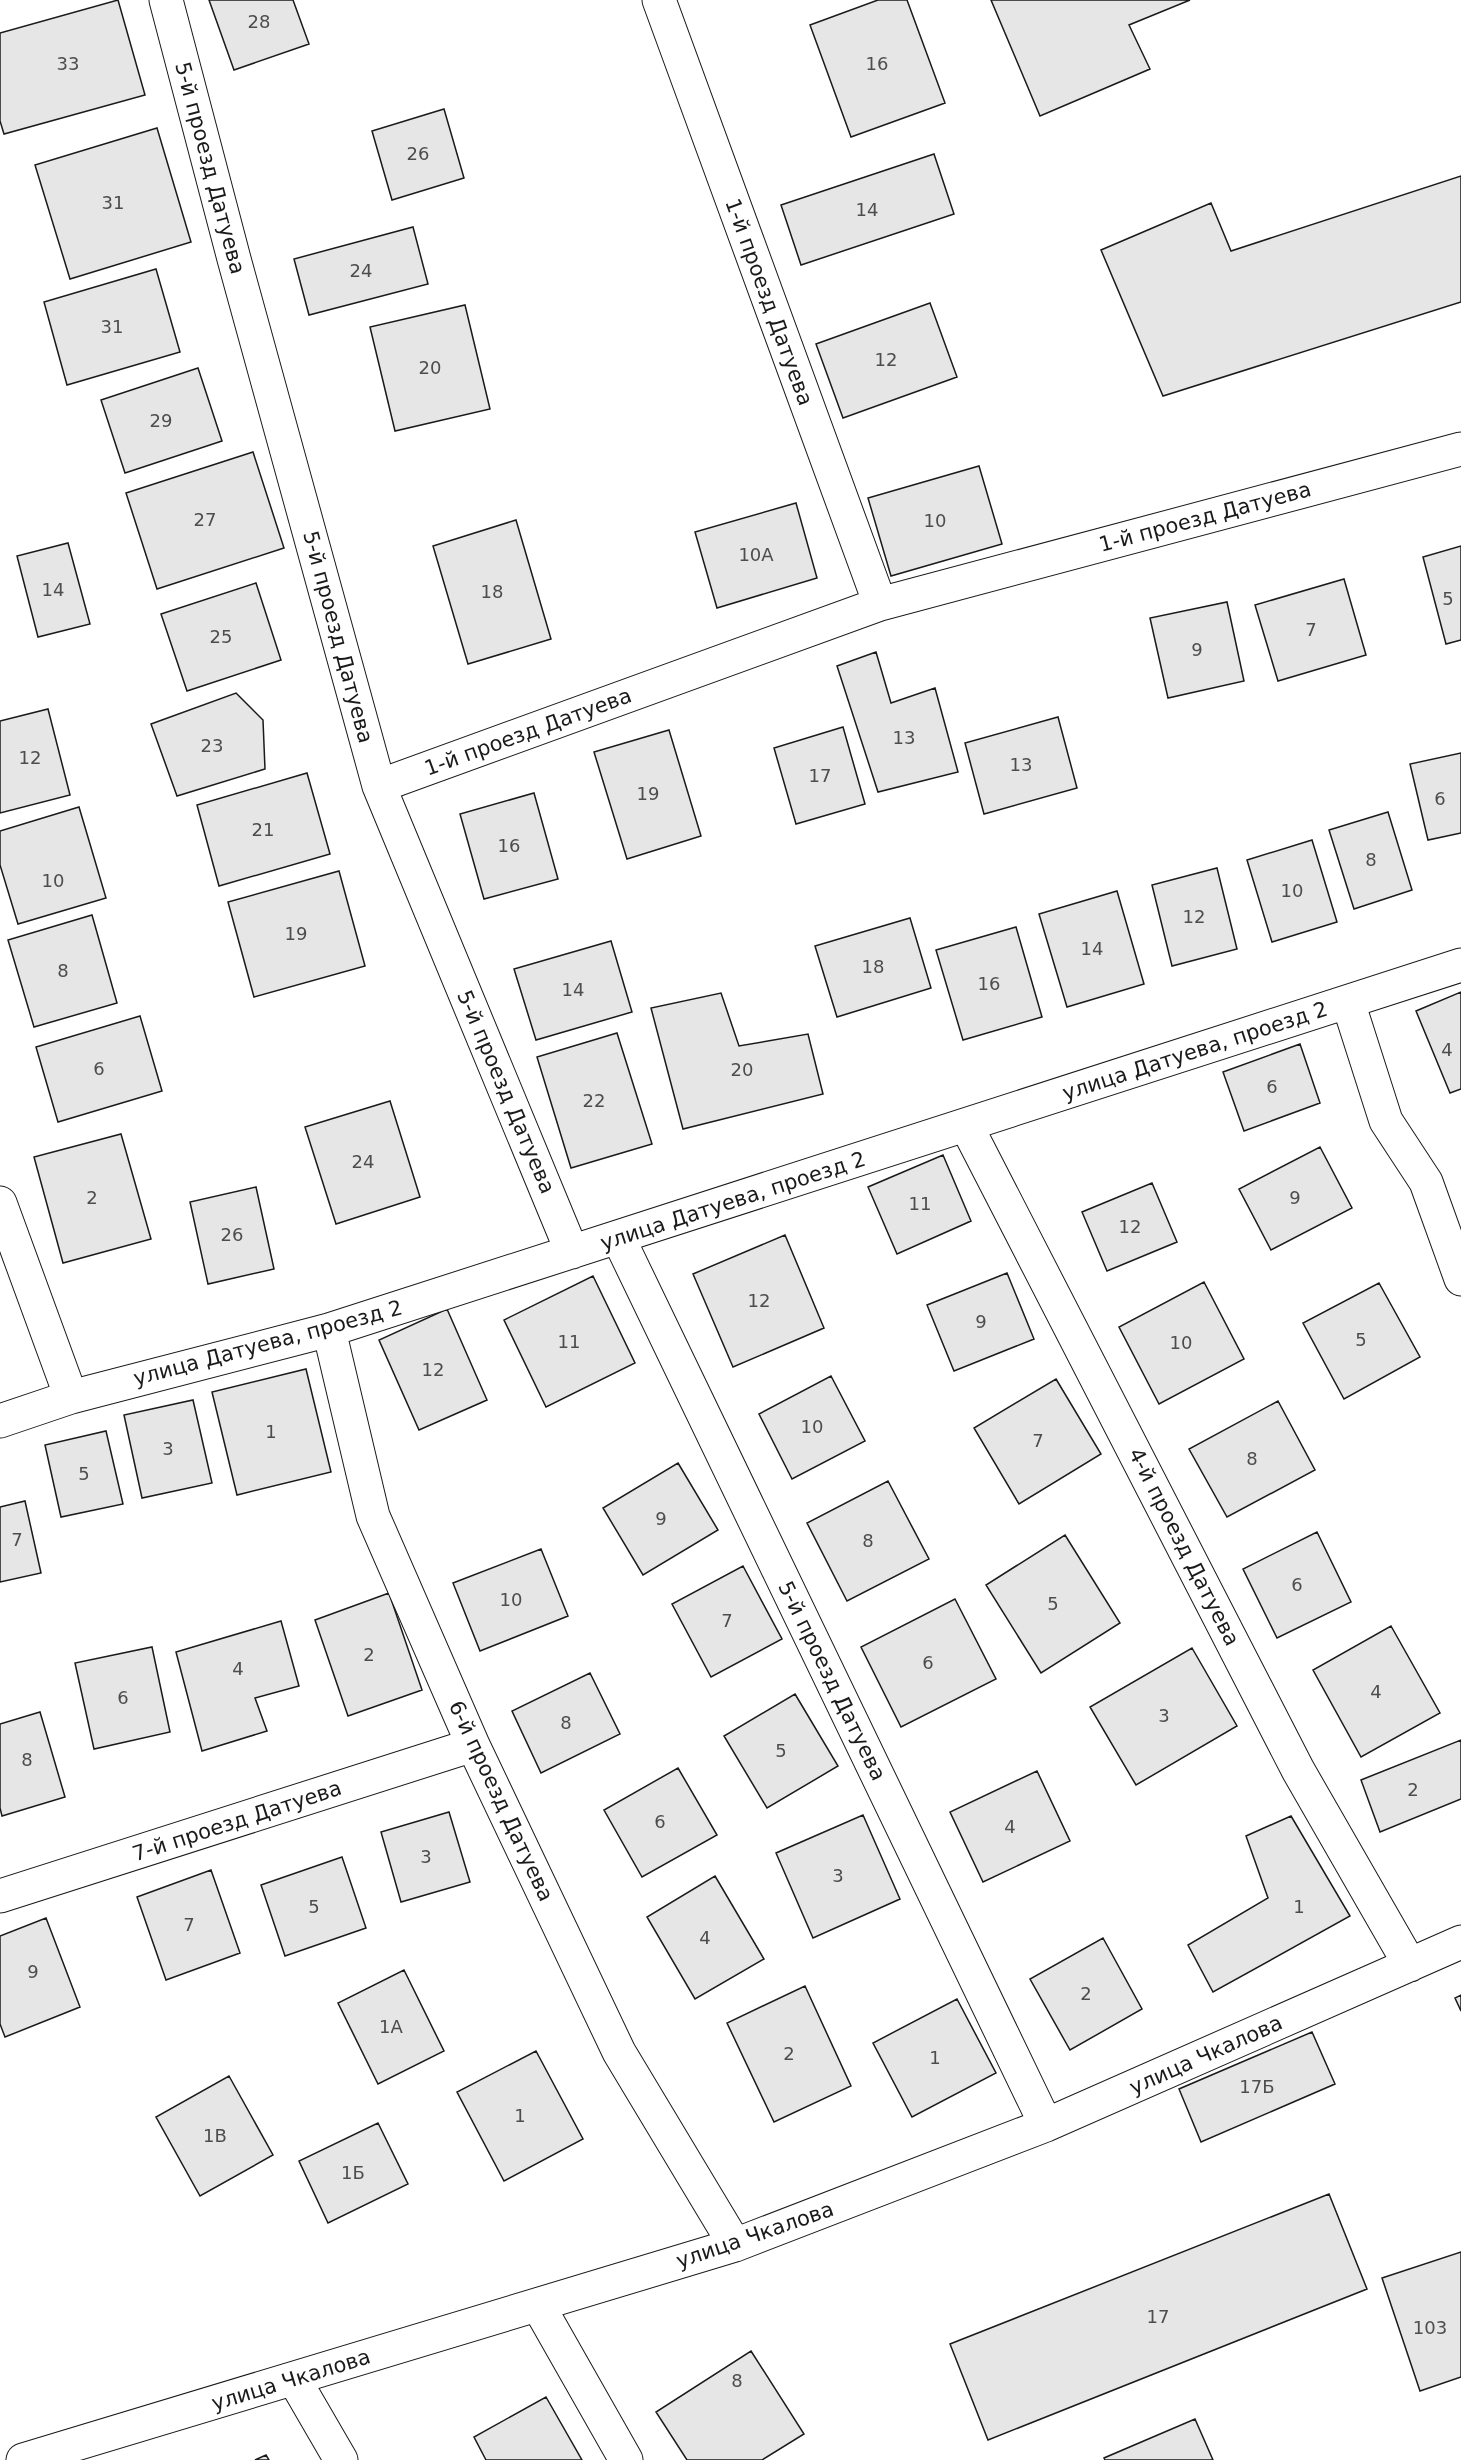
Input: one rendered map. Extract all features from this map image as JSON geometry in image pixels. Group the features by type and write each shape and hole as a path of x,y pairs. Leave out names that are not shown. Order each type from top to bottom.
{"street":[{"name":"5-й проезд Датуева","path":"166,0 234,259 379,786 572,1252"},
{"name":"1-й проезд Датуева","path":"659,0 880,604"},
{"name":"1-й проезд Датуева","path":"379,786 880,604 1461,449"},
{"name":"улица Датуева, проезд 2","path":"0,1421 71,1397 329,1330 1461,965"},
{"path":"1348,1002 1386,1121 1426,1182 1461,1279"},
{"name":"4-й проезд Датуева","path":"966,1125 1298,1770 1410,1965"},
{"path":"0,1203 71,1397"},
{"name":"5-й проезд Датуева","path":"618,1238 1047,2125"},
{"name":"6-й проезд Датуева","path":"329,1330 373,1516 473,1745 619,2052 735,2246"},
{"name":"7-й проезд Датуева","path":"0,1896 473,1745"},
{"name":"улица Чкалова","path":"23,2460 735,2246 1047,2125 1461,1942"},
{"path":"538,2305 626,2460"},
{"path":"294,2379 341,2460"}],"building":[{"path":"118,0 145,95 4,134 0,121 0,33"},
{"path":"209,0 293,0 309,44 234,70"},
{"path":"878,0 907,0 945,103 851,137 810,25"},
{"path":"991,0 1190,0 1129,25 1150,69 1040,116"},
{"path":"444,109 464,178 392,200 372,131"},
{"path":"157,128 191,242 70,279 35,165"},
{"path":"934,154 954,214 801,265 781,205"},
{"path":"1461,176 1461,302 1163,396 1101,250 1211,203 1231,251"},
{"path":"413,227 428,284 309,315 294,259"},
{"path":"156,269 180,352 67,385 44,302"},
{"path":"930,303 957,377 843,418 816,344"},
{"path":"465,305 490,409 395,431 370,327"},
{"path":"198,368 222,441 125,473 101,400"},
{"path":"253,452 284,548 157,589 126,493"},
{"path":"979,466 1002,544 891,576 868,498"},
{"path":"796,503 817,578 717,608 695,532"},
{"path":"516,520 551,639 468,664 433,546"},
{"path":"68,543 90,624 38,637 17,556"},
{"path":"1461,546 1461,640 1446,644 1423,557"},
{"path":"1344,579 1366,655 1278,681 1255,605"},
{"path":"256,583 281,660 187,691 161,614"},
{"path":"1227,602 1244,681 1168,698 1150,618"},
{"path":"876,652 891,703 935,688 958,772 878,792 837,666"},
{"path":"236,693 263,720 265,769 177,796 151,724"},
{"path":"48,709 70,795 0,813 0,721"},
{"path":"1058,717 1077,788 984,814 965,743"},
{"path":"843,727 865,804 796,824 774,748"},
{"path":"669,730 701,836 627,859 594,752"},
{"path":"1461,753 1461,833 1428,840 1410,764"},
{"path":"307,773 330,854 219,886 197,805"},
{"path":"534,793 558,879 484,899 460,814"},
{"path":"79,807 106,898 18,924 0,865 0,831"},
{"path":"1388,812 1412,890 1354,909 1329,830"},
{"path":"1312,840 1337,922 1272,942 1247,860"},
{"path":"1217,868 1237,949 1172,966 1152,885"},
{"path":"339,871 365,966 254,997 228,902"},
{"path":"1117,891 1144,984 1067,1007 1039,914"},
{"path":"92,915 117,1003 34,1027 8,940"},
{"path":"910,918 931,988 837,1017 815,946"},
{"path":"1016,927 1042,1017 963,1040 936,950"},
{"path":"611,941 632,1012 536,1040 514,969"},
{"path":"1461,992 1461,1089 1450,1093 1416,1011"},
{"path":"721,993 739,1046 808,1034 823,1094 683,1129 651,1008"},
{"path":"140,1016 162,1091 58,1122 36,1047"},
{"path":"617,1033 652,1144 571,1168 537,1057"},
{"path":"1300,1044 1320,1103 1244,1131 1223,1072"},
{"path":"390,1101 420,1197 336,1224 305,1127"},
{"path":"121,1134 151,1239 63,1263 34,1157"},
{"path":"1320,1147 1352,1208 1271,1250 1239,1189"},
{"path":"943,1155 971,1221 897,1254 868,1187"},
{"path":"1152,1183 1177,1242 1107,1271 1082,1212"},
{"path":"256,1187 274,1269 208,1284 190,1202"},
{"path":"785,1235 824,1328 733,1367 693,1274"},
{"path":"1007,1273 1034,1339 954,1371 927,1305"},
{"path":"593,1276 635,1363 546,1407 504,1320"},
{"path":"1204,1282 1244,1359 1159,1404 1119,1327"},
{"path":"1379,1283 1420,1357 1344,1399 1303,1323"},
{"path":"447,1309 487,1400 419,1430 379,1340"},
{"path":"306,1369 331,1472 237,1495 212,1392"},
{"path":"831,1376 865,1441 792,1479 759,1414"},
{"path":"1056,1379 1101,1454 1019,1504 974,1428"},
{"path":"193,1400 212,1483 142,1498 124,1415"},
{"path":"1278,1401 1315,1470 1227,1517 1189,1449"},
{"path":"106,1431 123,1504 61,1517 45,1445"},
{"path":"678,1463 718,1530 643,1575 603,1508"},
{"path":"888,1481 929,1559 847,1601 807,1523"},
{"path":"25,1501 41,1573 0,1582 0,1507"},
{"path":"1317,1532 1351,1602 1277,1638 1243,1569"},
{"path":"1065,1535 1120,1623 1041,1673 986,1585"},
{"path":"541,1549 568,1616 480,1651 453,1583"},
{"path":"743,1566 782,1639 711,1677 672,1604"},
{"path":"389,1593 422,1690 348,1716 315,1620"},
{"path":"955,1599 996,1679 901,1727 861,1647"},
{"path":"281,1621 299,1686 255,1698 267,1731 202,1751 176,1652"},
{"path":"1391,1626 1440,1713 1361,1757 1313,1670"},
{"path":"152,1647 170,1732 94,1749 75,1663"},
{"path":"1192,1648 1237,1726 1136,1785 1090,1707"},
{"path":"590,1673 620,1734 541,1773 512,1711"},
{"path":"795,1694 838,1766 767,1808 724,1736"},
{"path":"40,1712 65,1797 2,1816 0,1808 0,1724"},
{"path":"1461,1740 1461,1799 1380,1832 1361,1780"},
{"path":"678,1768 717,1835 642,1877 604,1810"},
{"path":"1037,1771 1070,1841 983,1882 950,1812"},
{"path":"449,1812 470,1882 401,1902 381,1832"},
{"path":"863,1815 900,1899 813,1938 776,1853"},
{"path":"1291,1816 1350,1916 1213,1992 1188,1945 1268,1898 1246,1836"},
{"path":"342,1857 366,1928 285,1956 261,1885"},
{"path":"211,1870 240,1953 166,1980 137,1897"},
{"path":"715,1876 764,1959 695,1999 647,1917"},
{"path":"46,1918 80,2007 5,2037 0,2024 0,1936"},
{"path":"1103,1938 1142,2009 1070,2050 1030,1979"},
{"path":"404,1970 444,2051 378,2084 338,2003"},
{"path":"805,1986 851,2086 774,2122 727,2023"},
{"path":"1461,1995 1461,2011 1455,1998"},
{"path":"957,1999 996,2073 912,2117 873,2043"},
{"path":"1312,2032 1335,2084 1201,2142 1179,2089"},
{"path":"536,2051 583,2139 504,2181 457,2092"},
{"path":"229,2076 273,2155 200,2196 156,2117"},
{"path":"378,2123 408,2184 328,2223 299,2161"},
{"path":"1329,2194 1367,2289 988,2440 950,2344"},
{"path":"1461,2252 1461,2377 1420,2391 1382,2278"},
{"path":"751,2351 804,2434 762,2460 687,2460 656,2412"},
{"path":"546,2397 582,2460 486,2460 474,2437"},
{"path":"1195,2419 1213,2460 1105,2460 1104,2458"},
{"path":"266,2455 269,2460 255,2460"}]}
